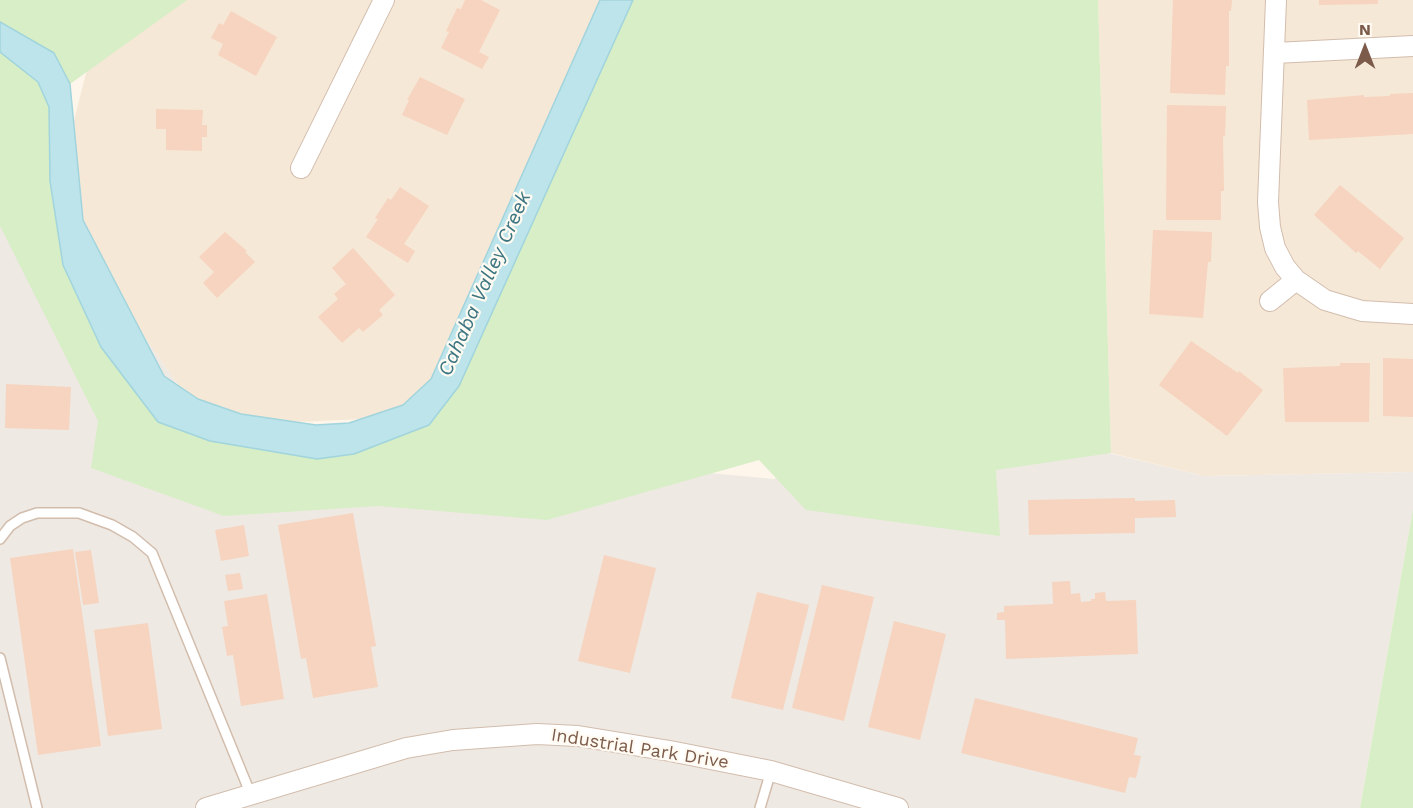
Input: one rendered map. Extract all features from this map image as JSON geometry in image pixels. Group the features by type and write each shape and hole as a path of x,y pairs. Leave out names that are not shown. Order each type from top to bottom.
{"street":[{"path":"300,168 384,0"},
{"path":"1276,0 1268,202 1275,248 1285,267 1296,280 1325,300 1362,311 1413,314"},
{"path":"1275,53 1413,46"},
{"path":"1270,301 1296,280"},
{"name":"Industrial Park Drive","path":"206,808 406,748 497,735 537,734 578,736 771,771 898,808"}],"lane":[{"path":"0,539 10,526 22,518 37,513 79,513 112,525 133,537 152,553 251,795"},
{"path":"0,658 37,808"},
{"path":"760,808 771,771"}],"shaded area":[{"path":"105,0 636,0 429,416 207,426 52,205"},
{"path":"1098,0 1413,0 1413,472 1204,476 1111,453"},
{"path":"0,105 52,205 207,426 774,479 918,407 1204,476 1413,472 1413,509 1360,808 0,808"}],"green space":[{"path":"0,0 187,0 70,84 54,53 0,22"},
{"path":"633,0 1098,0 1111,453 996,470 1000,536 806,510 759,460 547,520 378,506 224,516 91,468 98,421 0,226 0,52 38,82 49,107 50,181 63,265 101,347 210,441 317,459 354,454 459,386"},
{"path":"1413,509 1413,808 1360,808"}],"water":[{"name":"Cahaba Valley Creek","path":"600,0 633,0 459,386 429,425 354,454 317,459 210,441 158,422 101,347 63,265 50,181 49,107 38,82 0,52 0,22 54,53 70,84 83,220 164,376 198,399 241,414 316,425 349,423 403,405 431,379"}],"building":[{"path":"465,0 481,0 500,10 479,52 489,57 482,69 441,48 457,8 461,9"},
{"path":"1173,0 1232,0 1231,11 1229,11 1229,66 1226,66 1225,95 1170,93"},
{"path":"1319,0 1378,0 1378,4 1319,5"},
{"path":"231,11 277,37 256,76 218,55 223,44 211,38 219,23 223,25"},
{"path":"420,77 465,99 447,135 402,115 409,100 407,100"},
{"path":"1413,93 1413,134 1309,140 1307,100"},
{"path":"1167,105 1226,106 1221,220 1166,220"},
{"path":"156,109 203,110 202,125 207,125 207,137 202,137 202,151 166,150 166,129 156,129"},
{"path":"1340,185 1404,238 1380,269 1358,251 1356,253 1314,215"},
{"path":"400,187 429,206 404,244 415,251 408,263 366,237 388,198 391,200"},
{"path":"1153,230 1212,232 1211,262 1208,262 1203,318 1149,314"},
{"path":"225,232 247,251 245,252 255,262 217,298 203,283 214,272 199,257"},
{"path":"353,248 395,295 379,310 383,315 363,332 359,328 342,343 318,317 338,299 334,294 346,284 332,268"},
{"path":"1191,341 1238,373 1239,371 1263,390 1227,436 1159,385"},
{"path":"1383,358 1413,359 1413,417 1383,416"},
{"path":"1340,363 1370,363 1369,422 1285,422 1283,368 1340,366"},
{"path":"6,384 71,387 69,430 5,428"},
{"path":"1135,498 1135,501 1175,500 1176,517 1135,518 1135,533 1029,535 1028,500"},
{"path":"353,513 376,646 371,647 378,687 313,698 306,658 301,659 278,525"},
{"path":"244,525 249,556 221,561 215,530"},
{"path":"73,549 101,746 38,755 10,558"},
{"path":"91,550 99,603 83,605 75,552"},
{"path":"604,555 656,568 630,673 578,661"},
{"path":"240,573 243,589 228,591 225,575"},
{"path":"1070,581 1071,594 1080,593 1081,602 1095,599 1095,593 1105,592 1106,601 1136,600 1138,654 1006,659 1005,620 997,620 997,613 1004,612 1004,606 1053,604 1052,582"},
{"path":"822,585 874,597 844,721 792,708"},
{"path":"757,592 809,605 783,710 731,698"},
{"path":"267,594 284,699 241,706 233,655 227,656 222,627 228,626 224,601"},
{"path":"894,621 946,634 920,740 868,727"},
{"path":"148,623 162,729 108,736 94,630"},
{"path":"975,698 1138,738 1134,755 1141,756 1136,778 1129,777 1125,793 961,753"}]}
